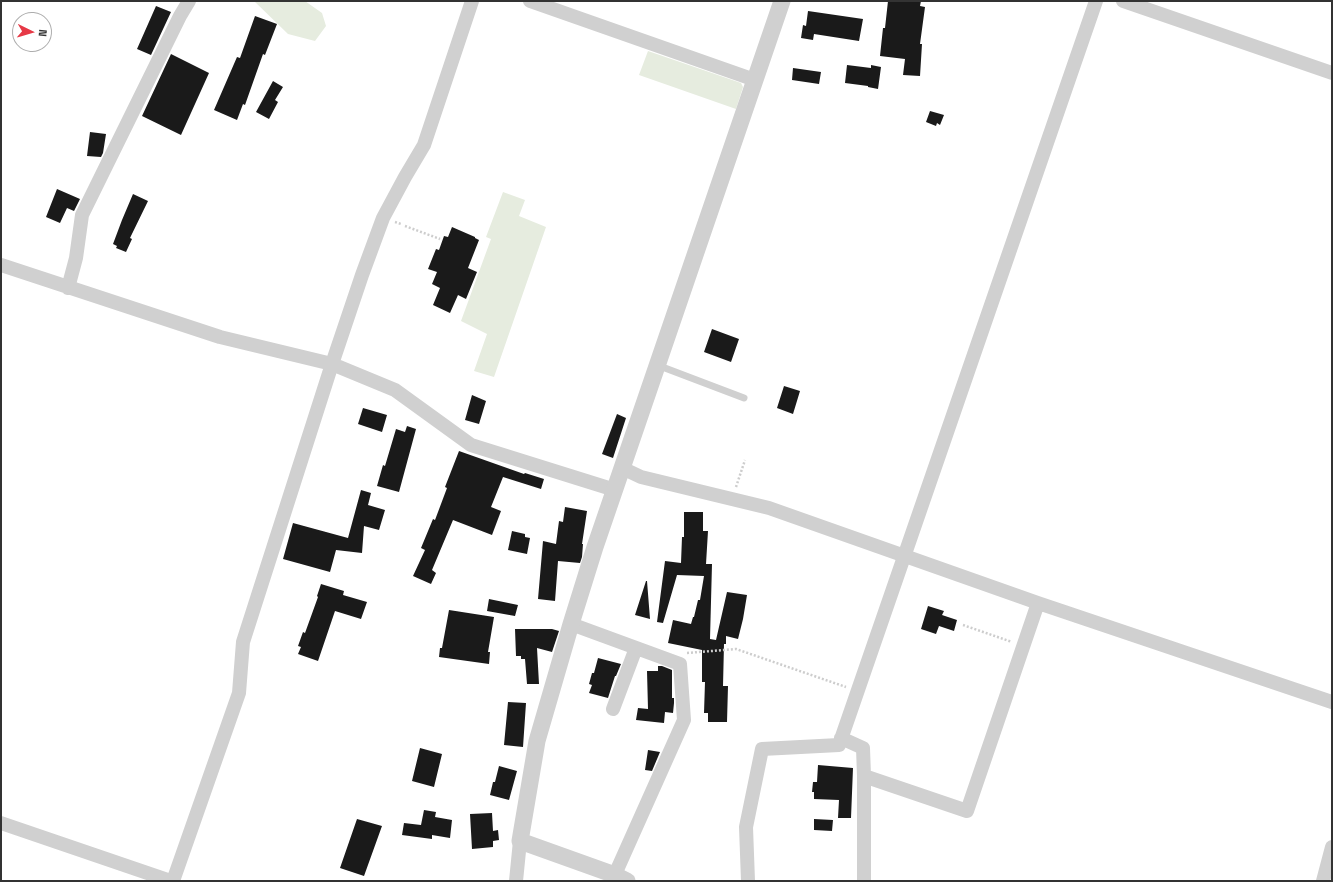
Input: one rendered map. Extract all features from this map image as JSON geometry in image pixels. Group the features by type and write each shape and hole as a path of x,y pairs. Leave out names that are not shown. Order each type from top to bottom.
{"street":[{"path":"68,288 76,258 82,216 180,16 189,1"},
{"path":"1,823 172,881 238,693 243,642 362,275 383,218 424,145 472,1"},
{"path":"530,1 755,80"},
{"path":"516,881 520,841 537,741 571,624 622,468 782,1"},
{"path":"748,881 746,827 762,749 839,745 1096,1"},
{"path":"1123,1 1332,73"},
{"path":"1,265 220,337 332,364 394,390 471,445 615,490"},
{"path":"622,468 641,476 769,508 904,557 1332,702"},
{"path":"864,776 967,811 1038,603"},
{"path":"520,841 618,879 684,720 680,664 571,624"},
{"path":"613,709 636,648"},
{"path":"841,738 863,748 864,881"},
{"path":"1323,881 1332,847"}],"lane":[{"path":"657,365 744,398"}],"path":[{"path":"405,226 440,239"},
{"path":"732,499 745,460"},
{"path":"963,625 1024,646"},
{"path":"676,663 680,657 687,653 736,649 858,691"}],"shaded area":[{"path":"254,1 305,1 322,13 326,26 315,41 288,34"},
{"path":"648,51 741,83 743,87 736,109 639,75"},
{"path":"503,192 525,200 519,216 546,227 494,377 474,371 487,334 461,321 491,239 486,237"}],"building":[{"path":"888,1 921,1 920,6 925,7 920,44 922,44 920,76 903,75 905,59 880,56"},
{"path":"156,6 171,12 151,55 137,49"},
{"path":"808,11 863,19 859,41 814,34 813,40 801,38 803,25 806,26"},
{"path":"255,16 277,24 265,55 263,54 245,105 243,104 237,120 214,110 237,57 240,58"},
{"path":"171,54 209,73 181,135 142,116"},
{"path":"847,65 871,68 871,65 881,67 878,89 845,83"},
{"path":"793,68 821,72 819,84 792,80"},
{"path":"273,81 283,87 275,100 278,102 269,119 256,112"},
{"path":"930,111 944,115 940,125 937,123 936,126 926,122"},
{"path":"90,132 106,134 101,157 87,156"},
{"path":"57,189 80,199 74,211 67,208 60,223 46,217"},
{"path":"133,194 148,201 130,238 132,239 126,252 116,248 117,246 113,244"},
{"path":"452,227 479,240 468,268 477,272 466,299 458,295 450,313 433,305 440,288 432,284 437,272 428,269 436,249 439,250 444,236 448,237"},
{"path":"712,329 739,339 731,362 704,352"},
{"path":"784,386 800,391 793,414 777,408"},
{"path":"472,395 486,401 479,424 465,420"},
{"path":"363,408 387,415 382,432 358,424"},
{"path":"617,414 626,418 613,458 602,454"},
{"path":"407,426 416,429 399,492 377,486 383,465 385,466 396,429 405,432"},
{"path":"459,451 524,474 525,473 544,479 541,489 503,477 491,507 501,511 492,535 453,520 432,570 436,573 431,584 413,576 425,550 421,548 433,519 435,520 447,488 445,487"},
{"path":"361,490 371,493 368,505 385,510 379,530 364,526 362,553 336,550 330,572 283,559 293,523 348,538"},
{"path":"565,507 587,511 582,544 582,557 580,563 558,561 555,601 538,599 543,541 556,544 559,521 563,522"},
{"path":"684,512 703,512 703,531 708,531 706,564 712,564 710,639 716,640 727,592 747,595 738,639 726,636 726,644 724,644 723,686 728,686 727,722 708,722 708,713 704,713 705,682 702,682 702,650 668,643 673,620 691,624 698,600 700,600 704,576 677,575 663,623 657,622 665,561 681,563 682,537 684,537"},
{"path":"512,531 525,534 525,537 530,538 527,554 508,550"},
{"path":"647,581 650,619 635,615"},
{"path":"321,584 344,591 343,595 367,602 361,619 335,611 318,661 298,654 301,647 298,646 303,632 305,633"},
{"path":"489,599 518,605 515,616 487,611"},
{"path":"928,606 944,611 942,615 957,620 954,631 939,626 936,634 921,629"},
{"path":"449,610 494,617 488,652 490,652 489,664 439,657"},
{"path":"515,629 552,629 559,631 552,652 537,648 539,684 527,684 525,659 521,659 521,656 516,656"},
{"path":"598,658 621,664 615,676 608,698 589,693 592,685 589,684"},
{"path":"658,666 672,670 672,698 674,698 673,713 665,712 664,723 636,720 638,708 648,709 647,671 658,671"},
{"path":"508,702 526,703 523,747 504,745"},
{"path":"420,748 442,754 434,787 412,781"},
{"path":"648,750 660,752 652,771 645,770"},
{"path":"818,765 853,768 851,818 838,818 839,800 814,799 814,792 812,792 813,782 817,782"},
{"path":"499,766 517,771 509,800 490,795"},
{"path":"424,810 436,812 435,817 452,820 450,838 432,835 432,839 402,835 404,823 421,825"},
{"path":"492,813 493,831 498,830 499,840 493,841 493,847 472,849 470,814"},
{"path":"357,819 382,826 364,876 340,868"},
{"path":"814,819 833,820 832,831 814,830"}]}
